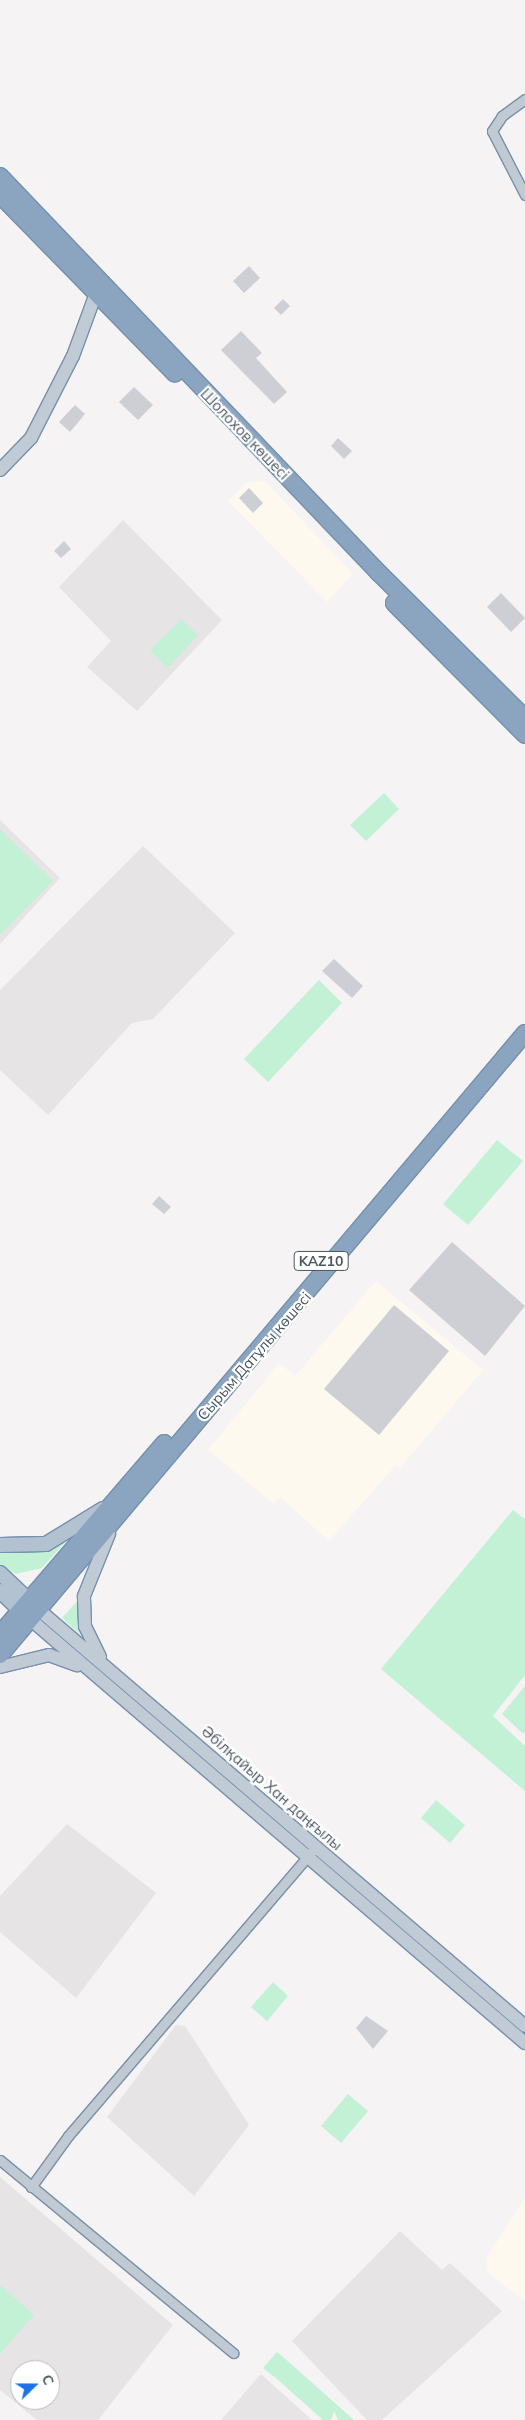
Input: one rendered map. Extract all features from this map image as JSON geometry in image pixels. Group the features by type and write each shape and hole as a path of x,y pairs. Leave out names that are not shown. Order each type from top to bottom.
{"highway":[{"name":"Шолохов көшесі","path":"0,176 100,288 442,651 525,735"},
{"name":"Шолохов көшесі","path":"0,195 100,288 525,718"},
{"name":"Сырым Датұлы көшесі","path":"0,1655 29,1610 490,1067 525,1019"},
{"name":"Сырым Датұлы көшесі","path":"490,1067 525,1033"},
{"name":"Сырым Датұлы көшесі","path":"0,1634 29,1610"}],"main road":[{"path":"0,470 31,438 73,356 100,288"},
{"path":"0,1545 46,1544 118,1506"},
{"path":"111,1671 88,1638 84,1596 102,1544 118,1506"},
{"name":"Әбілқайыр Хан даңғылы","path":"0,1573 29,1610 102,1681 525,2043"},
{"name":"Әбілқайыр Хан даңғылы","path":"0,1591 29,1610 111,1671 525,2026"},
{"path":"0,1667 49,1655 102,1681"}],"street":[{"path":"525,99 502,116 492,132 525,195"},
{"path":"31,2187 68,2136 316,1847"},
{"path":"0,2160 233,2353"}],"shaded area":[{"path":"264,480 353,574 327,602 228,501 246,483"},
{"path":"123,520 222,620 137,711 87,667 111,641 59,587"},
{"path":"0,820 60,878 0,944"},
{"path":"143,846 235,933 153,1019 132,1023 48,1115 0,1070 0,990"},
{"path":"376,1281 483,1370 400,1468 396,1465 329,1541 280,1497 274,1504 208,1450 279,1363 295,1376"},
{"path":"67,1824 156,1893 76,1998 0,1932 0,1896"},
{"path":"176,2025 185,2026 249,2125 194,2196 107,2117"},
{"path":"0,2177 173,2325 98,2420 37,2420 25,2410 60,2410 60,2360 10,2360 10,2398 0,2390"},
{"path":"525,2197 525,2301 488,2273 486,2259"},
{"path":"400,2231 442,2270 450,2263 502,2311 382,2420 367,2420 292,2341"},
{"path":"261,2374 312,2420 221,2420"}],"green space":[{"path":"181,619 198,635 168,668 150,651"},
{"path":"384,793 399,809 366,841 350,825"},
{"path":"0,829 53,881 0,935"},
{"path":"319,980 342,1003 268,1082 244,1059"},
{"path":"497,1140 523,1161 468,1225 443,1204"},
{"path":"513,1510 525,1519 525,1675 493,1716 525,1746 525,1791 381,1669"},
{"path":"72,1535 42,1568 16,1574 0,1565 0,1548"},
{"path":"78,1600 78,1620 84,1638 62,1618"},
{"path":"525,1686 525,1731 523,1734 502,1714"},
{"path":"436,1800 465,1825 450,1843 421,1818"},
{"path":"273,1982 288,1996 267,2021 251,2007"},
{"path":"348,2094 368,2111 341,2143 321,2126"},
{"path":"0,2285 34,2315 0,2354"},
{"path":"277,2352 354,2420 338,2420 334,2411 331,2420 323,2420 263,2368"}],"building":[{"path":"249,266 260,278 244,293 233,281"},
{"path":"283,299 290,306 281,315 274,308"},
{"path":"241,331 262,353 256,358 287,392 274,404 221,350"},
{"path":"134,387 153,405 138,420 119,402"},
{"path":"75,405 85,414 70,432 59,422"},
{"path":"338,438 352,451 344,459 331,446"},
{"path":"249,488 263,503 253,513 239,498"},
{"path":"64,541 71,549 61,558 54,551"},
{"path":"501,593 525,618 511,632 487,607"},
{"path":"334,959 363,986 352,998 322,971"},
{"path":"159,1196 171,1207 164,1214 152,1204"},
{"path":"452,1242 525,1306 485,1356 409,1290"},
{"path":"394,1305 449,1351 379,1435 324,1389"},
{"path":"366,2016 388,2031 373,2049 356,2028"}]}
